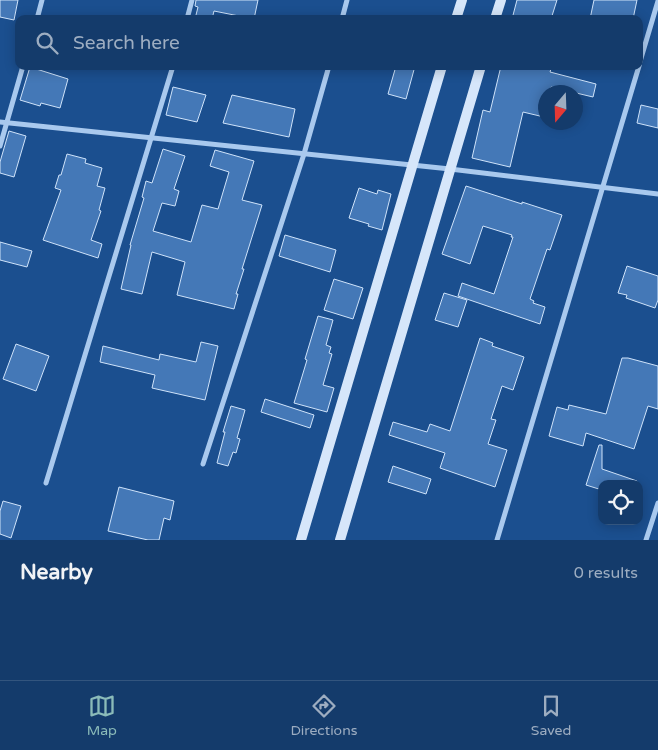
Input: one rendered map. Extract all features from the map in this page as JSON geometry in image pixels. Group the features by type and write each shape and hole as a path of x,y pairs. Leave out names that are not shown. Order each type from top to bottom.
{"main road":[{"path":"457,15 462,0"},
{"path":"496,15 501,0"},
{"path":"301,540 441,70"},
{"path":"340,540 480,70"}],"street":[{"path":"38,15 42,0"},
{"path":"188,15 192,0"},
{"path":"343,15 347,0"},
{"path":"643,52 658,1"},
{"path":"0,146 22,70"},
{"path":"46,483 172,70"},
{"path":"203,464 304,154 327,70"},
{"path":"497,540 638,70"},
{"path":"0,122 450,169 658,194"},
{"path":"646,540 658,503"}],"building":[{"path":"0,0 18,0 14,20 0,17"},
{"path":"196,0 258,0 255,15 234,15 214,11 213,15 196,15 198,7 195,6"},
{"path":"517,0 557,0 552,15 513,15"},
{"path":"594,0 637,0 634,15 591,15"},
{"path":"29,70 40,70 68,79 60,108 41,103 40,106 20,100"},
{"path":"395,70 414,70 406,99 388,94"},
{"path":"500,70 551,70 550,72 596,84 593,97 583,95 583,85 538,85 538,116 523,112 510,167 472,158 483,110 490,112"},
{"path":"173,87 206,95 197,122 166,115"},
{"path":"232,95 295,109 289,137 223,123"},
{"path":"641,105 658,109 658,128 637,123"},
{"path":"9,131 26,136 14,177 0,173 0,162"},
{"path":"163,149 185,156 174,189 179,191 175,206 162,203 153,231 191,242 202,205 218,209 229,172 210,166 215,150 254,161 242,200 262,205 242,269 244,269 236,294 238,294 234,309 177,295 185,262 152,252 142,294 121,289 130,245 144,198 142,197 146,181 152,183"},
{"path":"67,154 86,159 85,163 102,168 97,186 105,188 99,210 101,211 91,240 102,244 98,258 43,240 61,190 55,188"},
{"path":"466,186 562,215 550,250 547,249 530,299 534,301 533,303 545,307 540,324 458,296 462,283 494,294 513,237 511,237 512,235 483,226 470,264 442,254"},
{"path":"359,188 377,194 378,190 391,194 382,230 349,218"},
{"path":"285,235 336,250 330,272 279,256"},
{"path":"0,242 32,251 27,267 0,260"},
{"path":"627,266 658,276 658,300 655,308 626,298 627,295 618,293"},
{"path":"334,279 363,288 353,319 324,310"},
{"path":"444,293 467,300 458,327 435,320"},
{"path":"318,316 333,320 326,345 331,347 329,353 332,354 323,385 334,388 327,412 294,403"},
{"path":"480,338 493,343 492,346 524,357 513,390 502,386 491,419 496,420 488,444 507,450 495,487 440,468 445,453 389,435 393,422 427,432 430,424 450,431"},
{"path":"201,342 218,346 205,400 152,388 155,375 100,362 103,346 159,360 160,354 196,362"},
{"path":"16,344 49,356 36,391 3,379"},
{"path":"622,358 658,366 658,409 648,406 634,449 586,433 583,446 549,436 557,407 568,410 569,405 606,414"},
{"path":"265,399 314,415 310,428 261,412"},
{"path":"231,406 245,410 237,438 240,439 236,453 233,452 228,466 217,463 225,432 223,432"},
{"path":"599,445 602,445 602,469 634,480 598,480 598,489 586,485"},
{"path":"393,466 431,479 426,494 388,482"},
{"path":"119,487 174,501 170,520 164,518 159,540 148,540 108,531"},
{"path":"3,501 21,506 11,538 0,534 0,511"}]}
